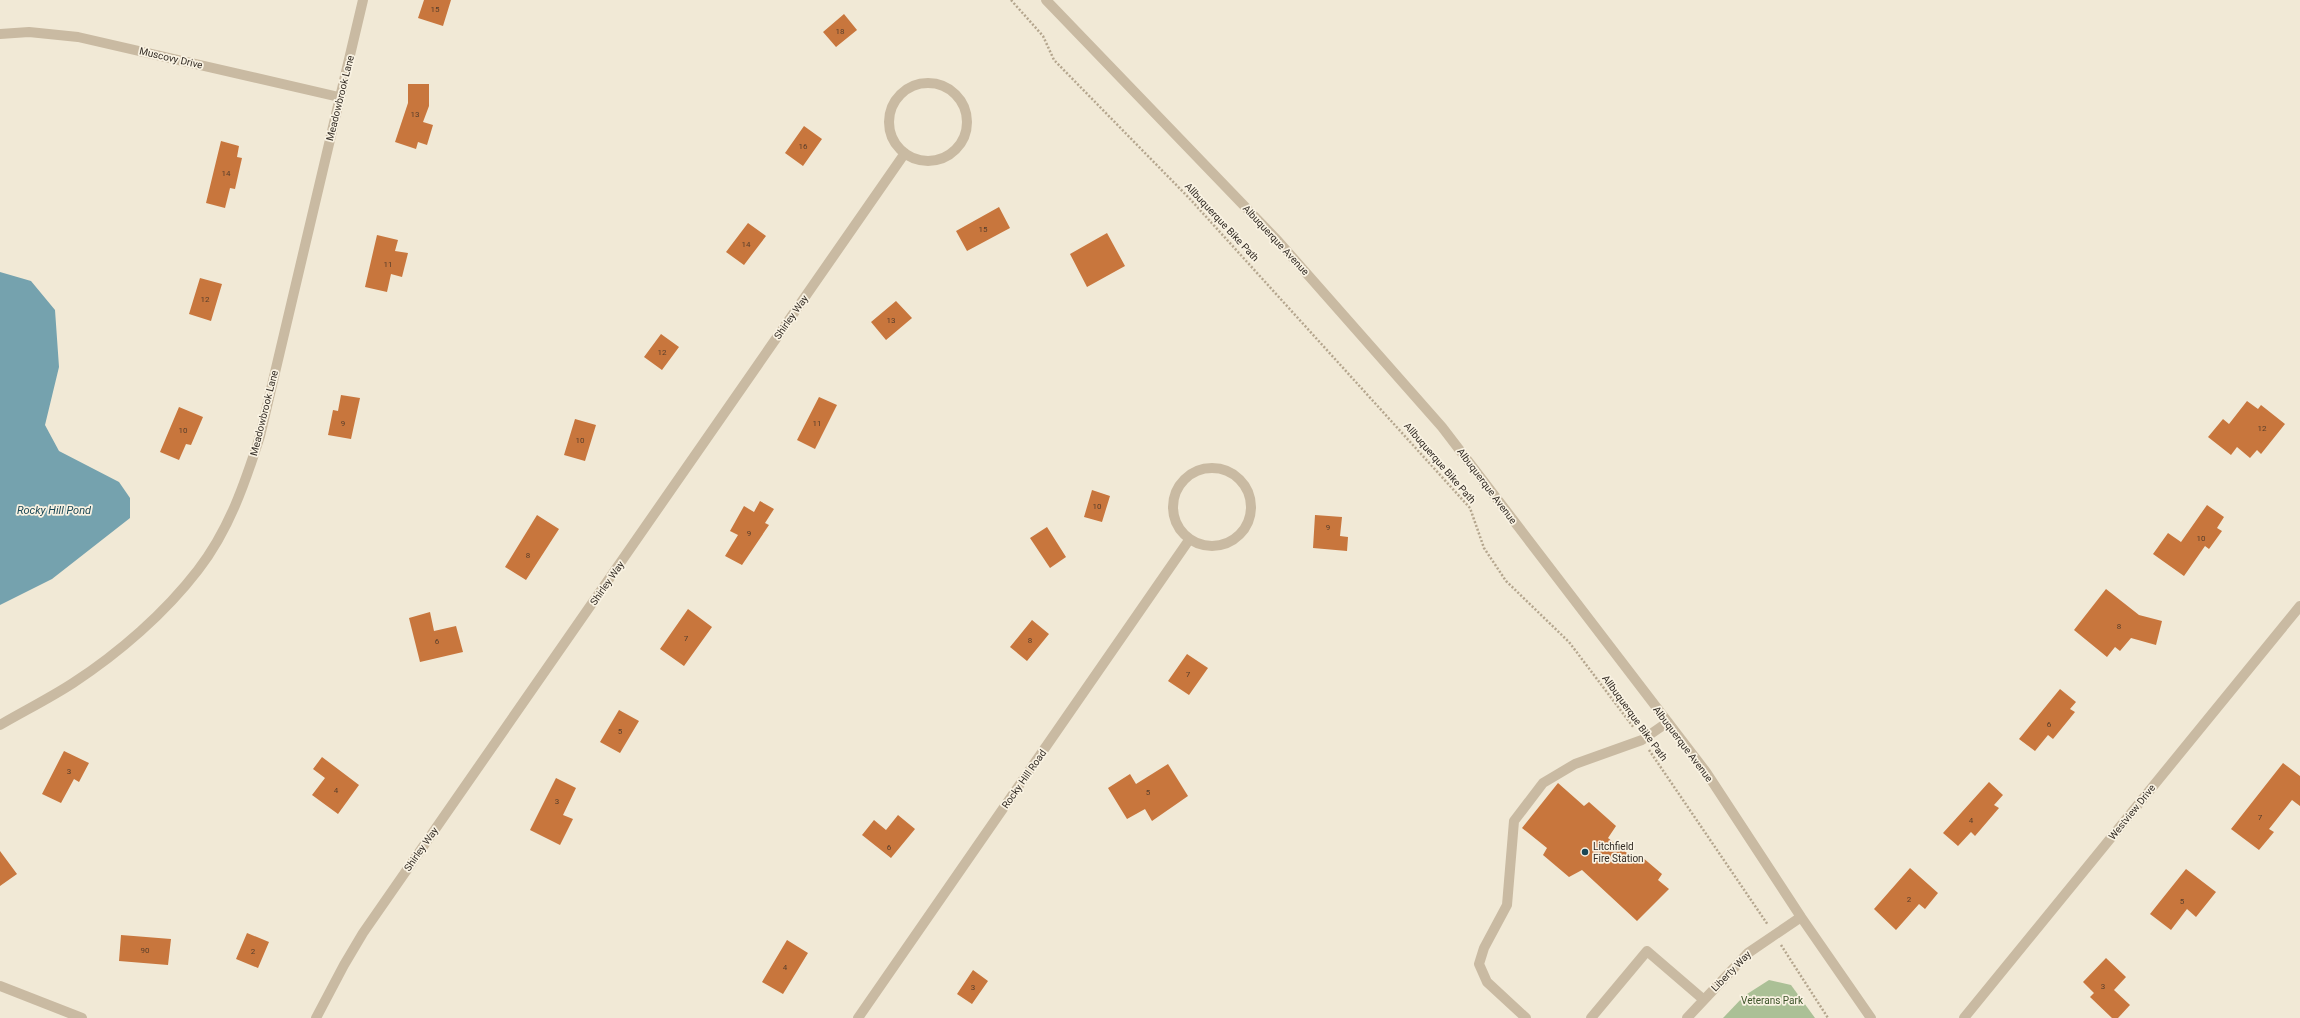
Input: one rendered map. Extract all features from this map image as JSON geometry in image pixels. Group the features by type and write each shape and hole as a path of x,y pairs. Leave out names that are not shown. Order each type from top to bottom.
{"street":[{"name":"Meadowbrook Lane","path":"0,725 73,682 143,629 198,570 217,541 240,496 260,436 363,0"},
{"name":"Albuquerque Avenue","path":"1046,0 1278,241 1442,427 1706,772 1801,917 1871,1018"},
{"name":"Muscovy Drive","path":"0,34 30,32 78,37 339,97"},
{"path":"922,84 935,84 947,88 957,96 965,113 966,131 961,143 952,152 941,158 922,160 905,153 896,144 890,132 889,120 892,107 899,96 909,88 922,84"},
{"name":"Shirley Way","path":"316,1018 363,933 905,153"},
{"path":"1202,468 1215,468 1228,471 1239,478 1246,488 1250,507 1246,526 1238,536 1227,543 1214,546 1201,545 1189,540 1180,531 1174,519 1172,506 1174,494 1181,482 1190,474 1202,468"},
{"name":"Rocky Hill Road","path":"858,1018 1189,540"},
{"name":"Westview Drive","path":"1964,1018 2300,606"},
{"path":"1526,1018 1487,982 1479,964 1484,948 1506,905 1514,821 1543,783 1575,764 1642,740 1668,722"},
{"name":"Liberty Way","path":"1686,1018 1748,953 1801,917"},
{"path":"1591,1018 1647,951 1704,1000"},
{"path":"0,986 82,1018"}],"path":[{"name":"Allbuquerque Bike Path","path":"1010,0 1042,36 1054,60 1190,199 1466,503 1470,508 1484,548 1506,581 1569,642 1642,740 1774,934 1801,979 1828,1018"}],"green space":[{"name":"Veterans Park","path":"1769,980 1791,985 1815,1018 1723,1018 1744,996"}],"water":[{"name":"Rocky Hill Pond","path":"0,272 31,281 55,310 59,367 45,425 59,451 119,482 130,498 130,518 52,579 0,605"}],"building":[{"path":"424,0 451,0 443,26 418,18"},
{"path":"844,14 857,30 836,47 823,32"},
{"path":"408,84 429,84 429,106 423,122 433,125 427,145 418,142 416,149 395,142 408,103"},
{"path":"804,126 822,139 803,166 785,153"},
{"path":"221,141 239,146 237,157 242,158 235,189 230,188 225,208 206,203"},
{"path":"999,207 1010,228 967,251 956,231"},
{"path":"748,223 766,236 744,265 726,252"},
{"path":"1107,233 1125,266 1087,287 1070,254"},
{"path":"377,235 398,240 395,251 408,253 402,277 391,274 387,292 365,287"},
{"path":"200,278 222,284 211,321 189,314"},
{"path":"896,301 912,318 886,340 871,322"},
{"path":"661,334 679,347 662,370 644,357"},
{"path":"341,395 360,398 351,439 328,435 333,410 338,411"},
{"path":"819,397 837,405 815,449 797,440"},
{"path":"2247,401 2258,409 2261,405 2285,424 2261,454 2257,450 2250,458 2237,447 2231,455 2208,437 2223,419 2229,424"},
{"path":"179,407 203,417 191,445 186,444 179,460 160,452"},
{"path":"575,419 596,425 585,461 564,455"},
{"path":"1092,490 1110,496 1102,522 1084,517"},
{"path":"760,501 774,509 765,523 769,525 742,565 725,556 738,535 730,531 744,506 754,512"},
{"path":"2207,505 2224,517 2217,528 2222,531 2209,549 2205,546 2184,576 2153,554 2168,533 2181,542"},
{"path":"537,515 559,529 526,580 505,567"},
{"path":"1315,515 1342,517 1340,536 1348,537 1347,551 1313,548"},
{"path":"1047,527 1066,557 1050,568 1030,538"},
{"path":"2106,589 2139,615 2162,621 2156,645 2131,638 2120,651 2115,647 2107,657 2074,630"},
{"path":"688,609 712,627 684,666 660,649"},
{"path":"430,612 434,631 456,626 463,652 420,662 409,618"},
{"path":"1032,620 1049,634 1027,661 1010,647"},
{"path":"1187,654 1208,668 1189,695 1168,681"},
{"path":"2060,689 2076,702 2070,709 2075,712 2053,739 2048,735 2035,751 2019,739"},
{"path":"619,710 639,721 620,753 600,742"},
{"path":"64,751 89,763 79,782 74,779 61,803 42,794"},
{"path":"322,757 359,785 338,814 312,795 325,778 313,769"},
{"path":"2283,763 2300,776 2300,806 2292,800 2269,829 2274,832 2259,850 2231,829"},
{"path":"1168,764 1188,796 1152,821 1145,809 1127,819 1108,788 1130,774 1136,784"},
{"path":"556,778 576,788 563,815 573,819 560,845 530,830"},
{"path":"1989,782 2003,795 1994,805 1999,808 1975,836 1971,832 1958,846 1943,833"},
{"name":"Litchfield Fire Station","path":"1558,783 1584,806 1589,802 1616,826 1608,838 1637,861 1642,857 1662,874 1658,880 1669,889 1637,921 1582,870 1569,877 1543,855 1547,848 1522,828"},
{"path":"898,815 915,829 891,858 862,835 874,820 886,830"},
{"path":"0,851 17,874 0,886"},
{"path":"1910,868 1938,893 1925,909 1919,904 1896,930 1874,909"},
{"path":"2186,869 2216,892 2196,917 2187,909 2171,930 2150,914"},
{"path":"247,933 269,942 258,968 236,959"},
{"path":"121,935 171,939 168,965 119,961"},
{"path":"787,940 808,953 783,994 762,982"},
{"path":"2106,958 2126,977 2114,990 2130,1005 2118,1018 2112,1018 2090,997 2094,993 2083,982"},
{"path":"973,970 988,981 972,1004 957,994"}],"place":[{"name":"Litchfield Fire Station","path":"1585,852"}]}
